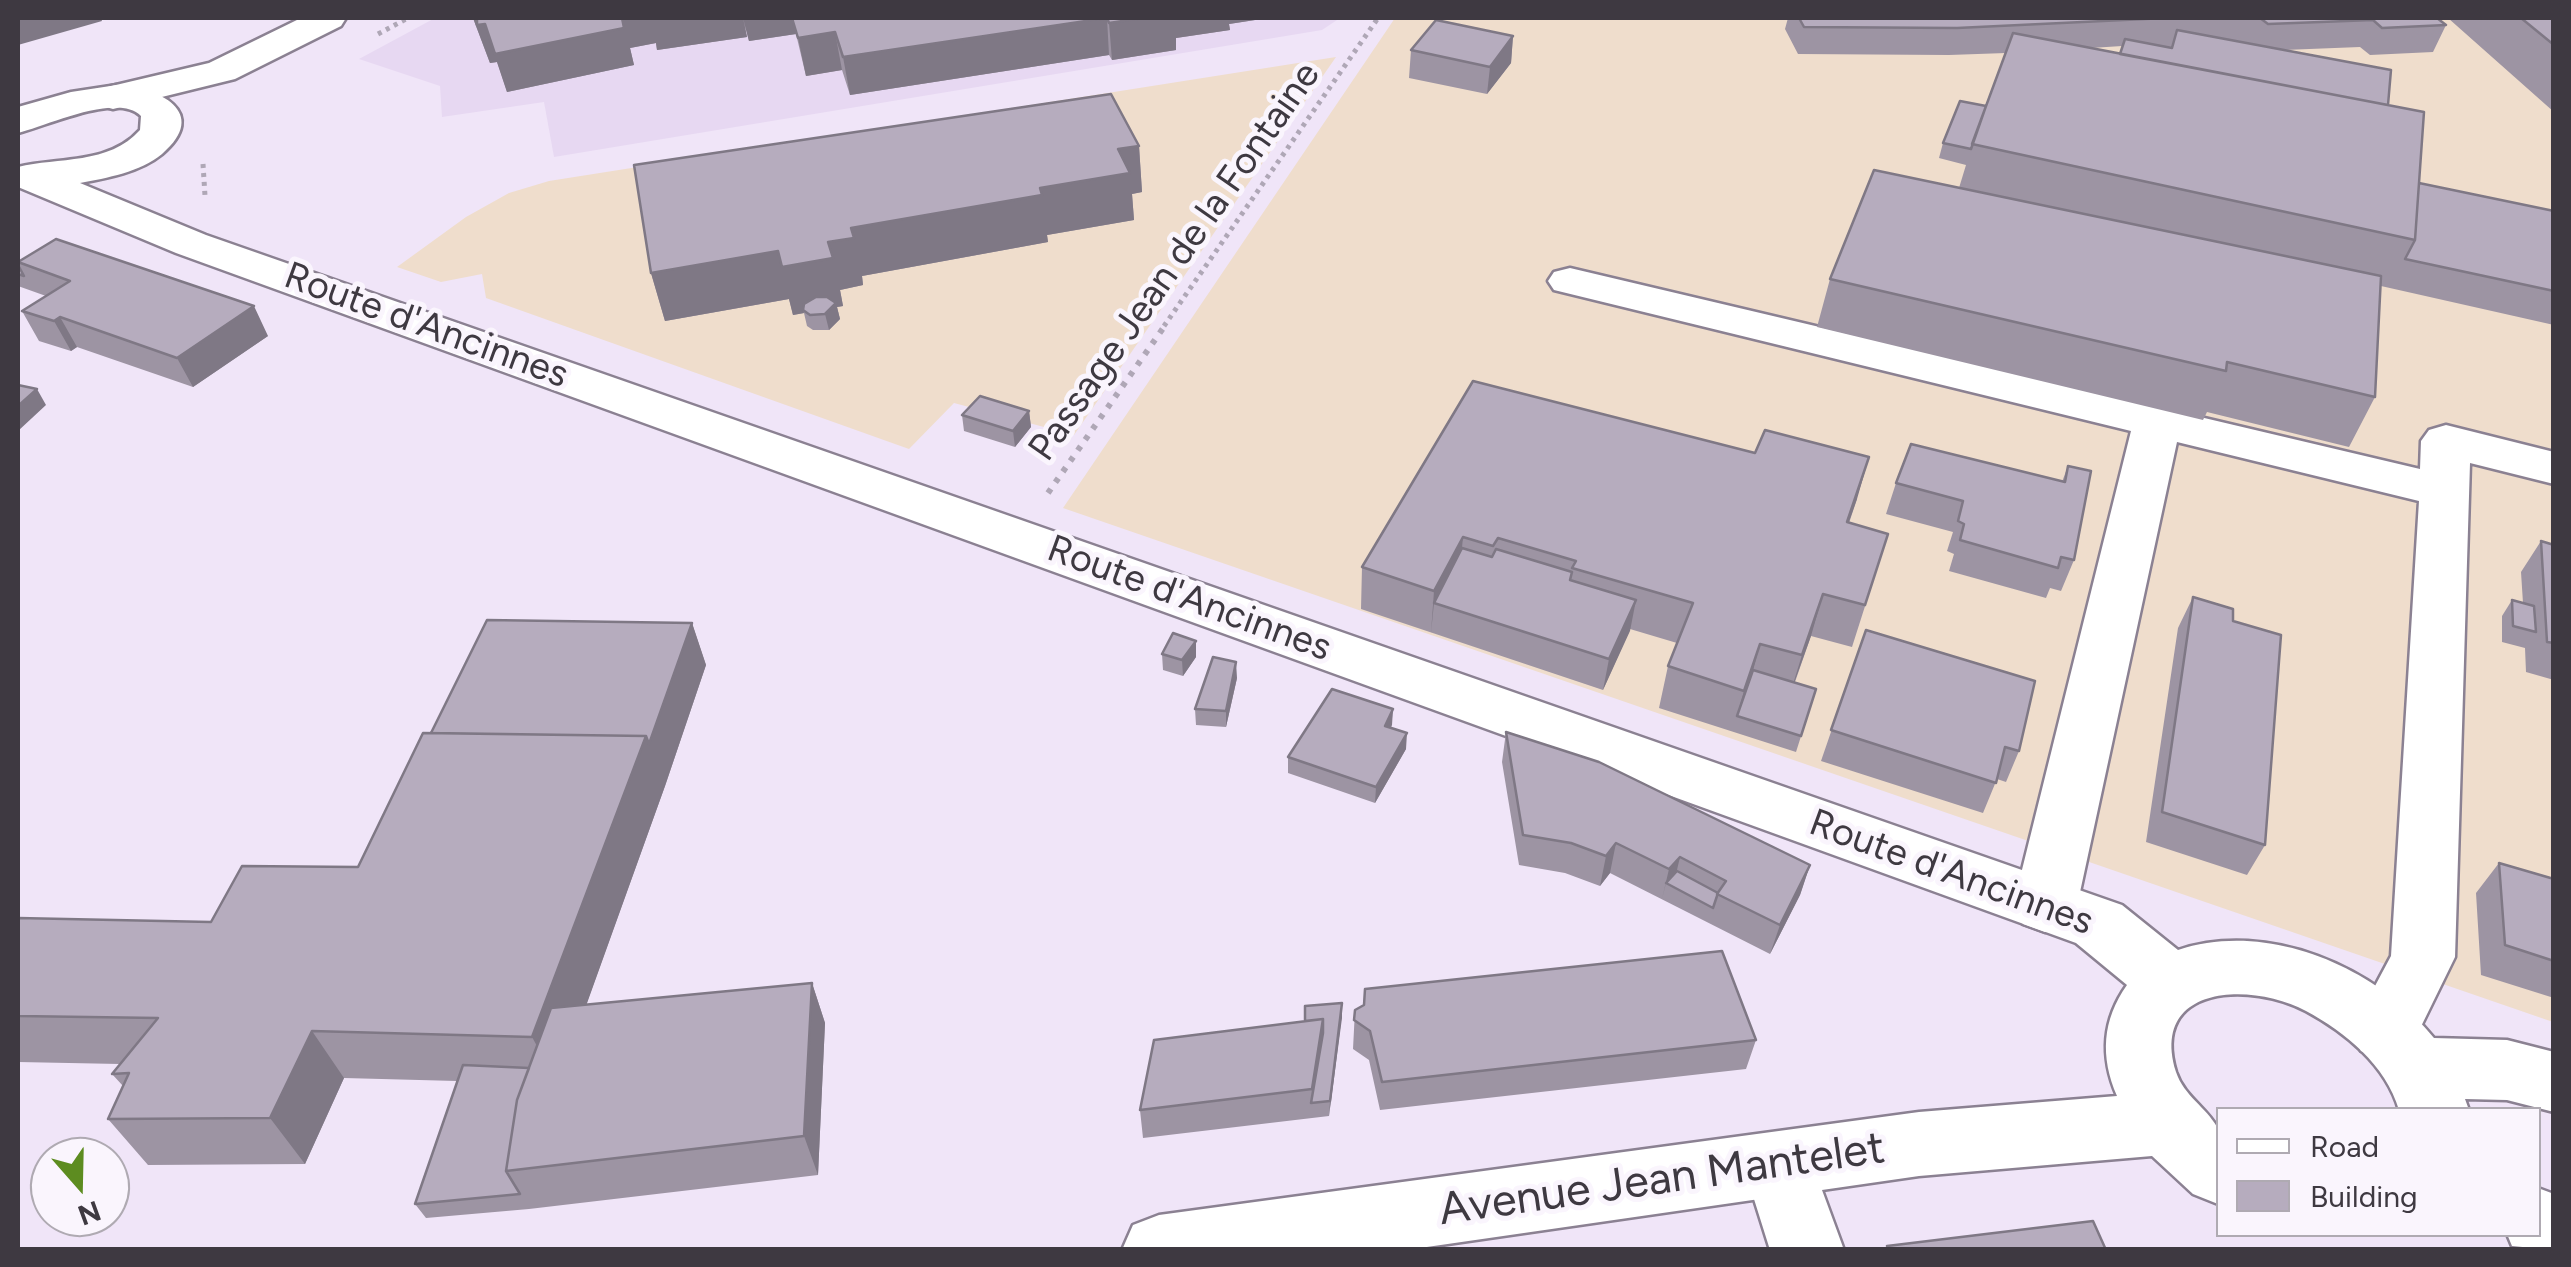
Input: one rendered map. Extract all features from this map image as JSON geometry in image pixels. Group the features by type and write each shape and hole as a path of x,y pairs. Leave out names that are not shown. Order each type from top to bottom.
{"main road":[{"path":"18,121 64,104 113,97 222,70 328,18"},
{"path":"162,118 372,27"},
{"path":"24,177 84,172 134,152 160,129 162,118 158,109 113,97"},
{"path":"134,152 152,192 191,244"},
{"name":"Route d'Ancinnes","path":"24,177 191,244 2099,924 2171,982"},
{"path":"1570,280 2445,492"},
{"path":"2046,906 2156,422"},
{"path":"2412,1070 2424,958 2446,441 2554,468"},
{"path":"2216,1171 2166,1122 2147,1090 2138,1058 2139,1027 2151,1002 2171,982 2206,969 2266,971 2297,978 2344,1000 2412,1070 2506,1070 2554,1082"},
{"name":"Avenue Jean Mantelet","path":"1159,1250 1230,1244 1920,1144 2166,1122"},
{"path":"1779,1164 1807,1250"}],"path":[{"path":"372,27 408,18"},
{"name":"Passage Jean de la Fontaine","path":"1017,538 1378,18"},
{"path":"191,244 205,200 202,167 211,150"}],"shaded area":[{"path":"435,18 1340,18 1322,30 554,157 544,102 442,117 440,86 359,59"},
{"path":"1395,18 2553,18 2553,1022 1063,508"},
{"path":"1336,57 1074,435 954,403 909,449 486,298 482,274 441,282 397,267 466,217 509,193 549,181"}],"building":[{"path":"477,18 622,18 624,28 495,54 485,24 477,25"},
{"path":"792,18 1106,18 843,57 835,32 798,38"},
{"path":"1107,18 1143,18 1109,23"},
{"path":"1799,18 2166,18 1957,28 1804,27"},
{"path":"2260,18 2437,18 2446,25 2382,28 2373,20 2268,24"},
{"path":"2521,18 2554,18 2554,45"},
{"path":"1436,20 1513,36 1490,67 1411,50"},
{"path":"2177,30 2391,70 2388,105 2120,54 2125,39 2172,48"},
{"path":"2013,33 2424,112 2415,240 1972,144"},
{"path":"1111,94 1139,146 1118,149 1130,173 1040,188 1042,195 851,228 854,238 828,242 833,258 782,267 778,251 651,273 634,165"},
{"path":"1960,101 1986,106 1971,149 1943,143"},
{"path":"1874,170 2381,276 2375,397 2227,362 2226,371 1830,279"},
{"path":"2419,183 2554,211 2554,291 2405,259 2415,240"},
{"path":"56,239 254,306 177,358 60,317 54,321 22,311 70,281 18,262"},
{"path":"816,297 827,297 836,303 825,314 810,315 803,310 804,304"},
{"path":"1473,381 1755,453 1765,430 1869,457 1847,522 1888,534 1865,605 1823,594 1802,655 1760,644 1744,691 1668,666 1693,603 1572,568 1576,561 1498,538 1493,546 1463,537 1434,591 1362,567"},
{"path":"18,385 37,389 18,406"},
{"path":"980,396 1029,411 1013,431 962,415"},
{"path":"1911,444 2065,482 2068,466 2091,471 2074,560 2061,557 2058,568 1960,540 1964,524 1958,521 1963,501 1896,483"},
{"path":"2541,541 2554,545 2554,643 2547,642"},
{"path":"1462,548 1492,557 1496,549 1572,572 1570,580 1636,600 1609,659 1434,603"},
{"path":"2193,597 2233,609 2233,621 2281,635 2265,845 2162,812"},
{"path":"2512,600 2534,606 2536,632 2513,626"},
{"path":"487,620 692,623 649,744 646,736 431,733"},
{"path":"1866,630 2035,681 2019,751 2005,747 1996,783 1831,730"},
{"path":"1173,633 1196,641 1182,660 1162,654"},
{"path":"1213,657 1236,662 1226,711 1195,709"},
{"path":"1753,670 1816,689 1801,736 1737,716"},
{"path":"1332,689 1393,709 1385,726 1407,733 1376,787 1288,757"},
{"path":"1506,732 1599,762 1810,865 1780,925 1717,894 1726,881 1680,857 1669,869 1616,843 1606,856 1571,843 1523,835"},
{"path":"423,733 646,736 532,1037 312,1031 270,1118 108,1119 129,1073 112,1074 158,1018 18,1016 18,918 211,922 242,866 358,867"},
{"path":"2499,863 2554,879 2554,961 2505,945"},
{"path":"1677,871 1718,893 1713,908 1666,883"},
{"path":"1722,951 1756,1040 1382,1082 1370,1031 1354,1020 1355,1010 1364,1005 1365,989"},
{"path":"812,983 804,1136 506,1171 517,1100 551,1008"},
{"path":"1342,1003 1330,1101 1311,1103 1323,1019 1305,1021 1305,1006"},
{"path":"1323,1019 1312,1089 1140,1110 1154,1040"},
{"path":"463,1065 529,1068 517,1100 506,1171 520,1194 415,1204"},
{"path":"2093,1221 2106,1250 1888,1250 1887,1246"}]}
